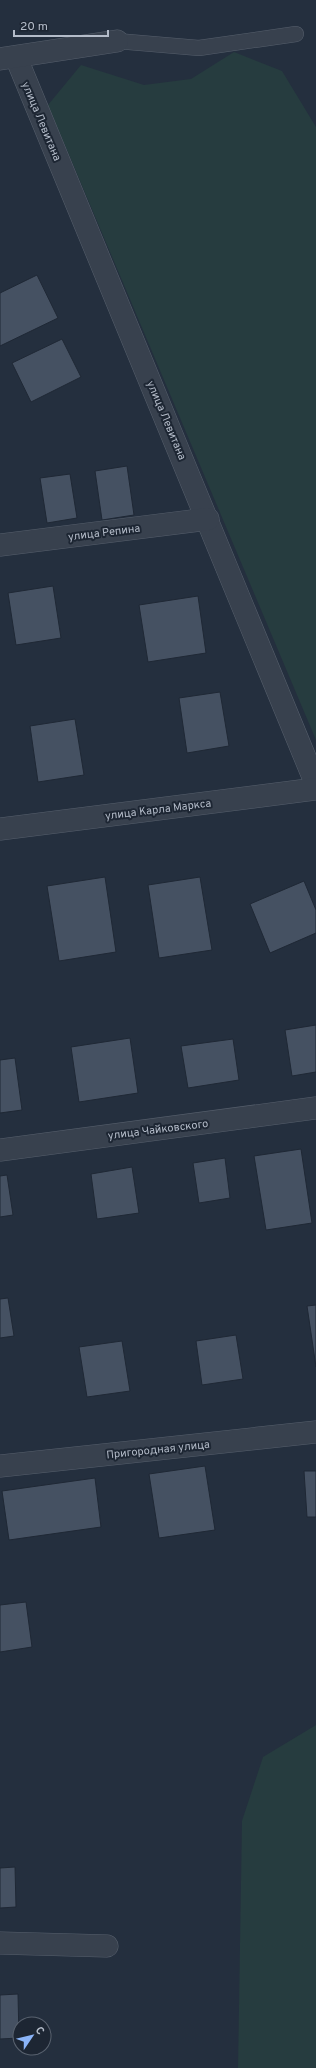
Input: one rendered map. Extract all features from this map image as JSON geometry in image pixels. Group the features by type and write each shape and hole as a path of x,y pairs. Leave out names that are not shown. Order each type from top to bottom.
{"street":[{"path":"8,58 117,41"},
{"name":"улица Левитана","path":"8,58 208,519 316,784"},
{"name":"улица Репина","path":"0,544 208,519"},
{"name":"улица Карла Маркса","path":"0,829 316,789"},
{"name":"улица Чайковского","path":"0,1150 316,1108"},
{"name":"Пригородная улица","path":"0,1466 316,1432"},
{"path":"0,1943 107,1946"}],"lane":[{"path":"117,41 199,48 296,34"}],"green space":[{"path":"234,52 282,71 316,127 316,740 48,105 81,65 144,85 191,79"},
{"path":"316,1725 316,2068 238,2068 242,1821 263,1757"}],"building":[{"path":"37,275 58,318 0,346 0,293"},
{"path":"62,339 81,377 31,402 12,363"},
{"path":"127,466 134,515 102,520 95,471"},
{"path":"70,474 77,518 47,523 40,478"},
{"path":"53,586 61,638 16,645 8,593"},
{"path":"198,596 206,653 148,662 139,605"},
{"path":"220,692 229,746 187,753 179,698"},
{"path":"75,719 84,775 38,782 30,726"},
{"path":"105,877 116,952 59,961 47,886"},
{"path":"200,877 212,950 159,958 148,885"},
{"path":"304,881 316,910 316,933 270,953 250,904"},
{"path":"316,1025 316,1072 292,1076 285,1030"},
{"path":"130,1038 138,1093 79,1102 71,1047"},
{"path":"233,1039 239,1080 188,1088 181,1046"},
{"path":"15,1058 22,1110 0,1113 0,1060"},
{"path":"301,1149 312,1223 266,1230 254,1156"},
{"path":"225,1158 230,1198 199,1203 193,1163"},
{"path":"132,1167 139,1213 97,1219 91,1174"},
{"path":"7,1175 13,1215 0,1217 0,1176"},
{"path":"8,1298 14,1336 0,1338 0,1299"},
{"path":"316,1305 316,1367 307,1306"},
{"path":"236,1335 243,1379 202,1385 196,1341"},
{"path":"122,1341 130,1391 87,1397 79,1347"},
{"path":"205,1466 215,1530 159,1538 149,1474"},
{"path":"304,1471 316,1471 316,1517 307,1517"},
{"path":"95,1478 101,1527 9,1540 2,1491"},
{"path":"26,1602 32,1647 0,1652 0,1605"},
{"path":"15,1867 16,1907 0,1908 0,1868"},
{"path":"18,1994 18,2016 12,2016 12,2038 0,2039 0,1995"}]}
